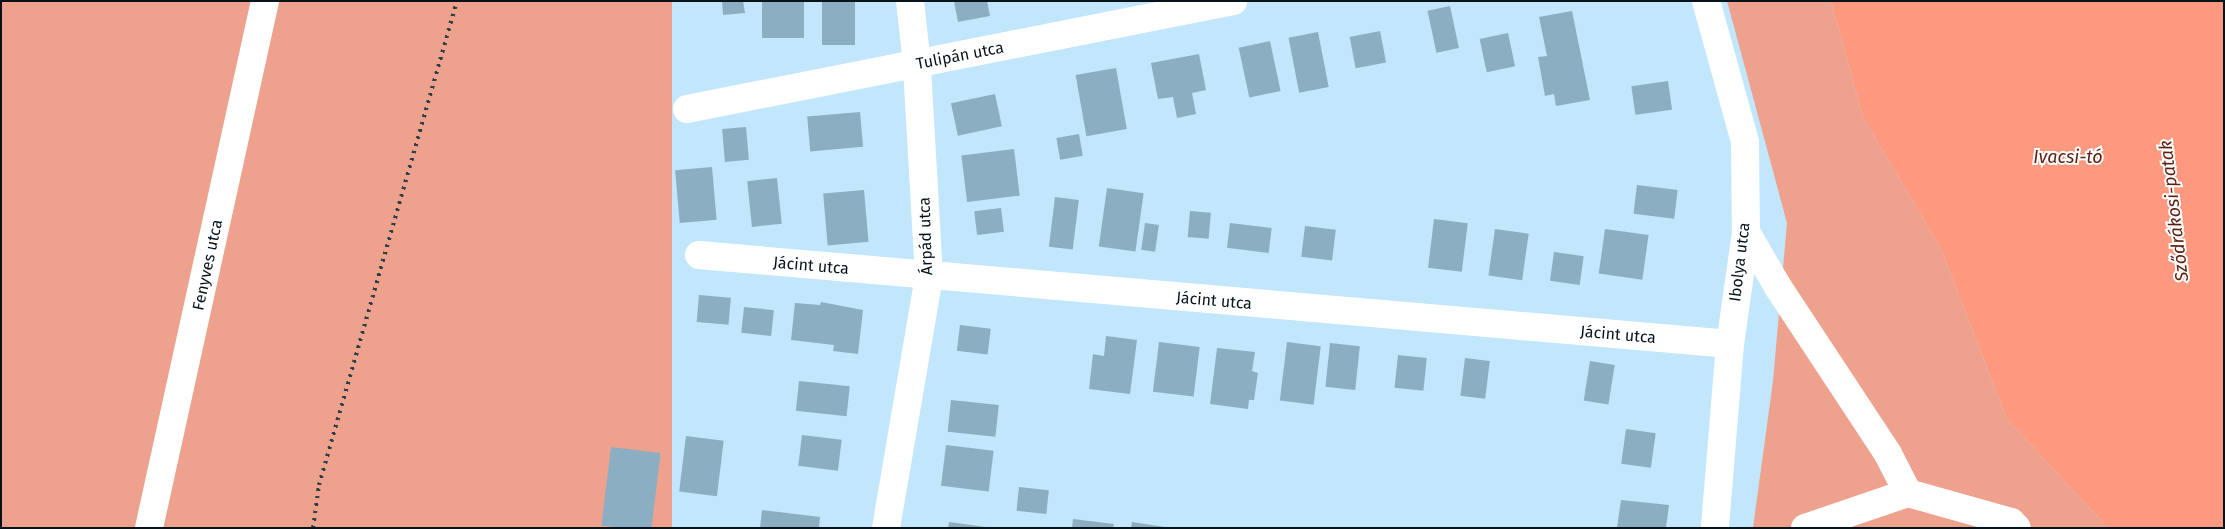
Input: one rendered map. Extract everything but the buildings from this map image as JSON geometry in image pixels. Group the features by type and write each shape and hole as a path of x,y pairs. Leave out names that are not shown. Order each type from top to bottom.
{"street":[{"name":"Fenyves utca","path":"149,528 266,1"},
{"name":"Árpád utca","path":"886,528 929,276 917,65 910,1"},
{"name":"Tulipán utca","path":"687,109 1233,1"},
{"name":"Ibolya utca","path":"1706,1 1745,142 1746,232 1730,344 1715,528"},
{"path":"1746,232 1778,287 1888,454 1908,493"},
{"name":"Jácint utca","path":"699,255 1730,344"},
{"path":"1805,528 1908,493 2011,522 2017,528"}],"shaded area":[{"path":"1,1 672,1 672,528 1,528"},
{"path":"1727,1 1831,1 1863,117 1941,249 2007,419 2108,528 1753,528 1773,381 1787,223"}],"water":[{"name":"Ivacsi-tó","path":"1831,1 2224,1 2224,528 2108,528 2007,419 1941,249 1863,117"}],"railway":[{"path":"313,528 319,485 457,1"}],"water label":[{"name":"Sződrákosi-patak","path":"2174,211"}]}
